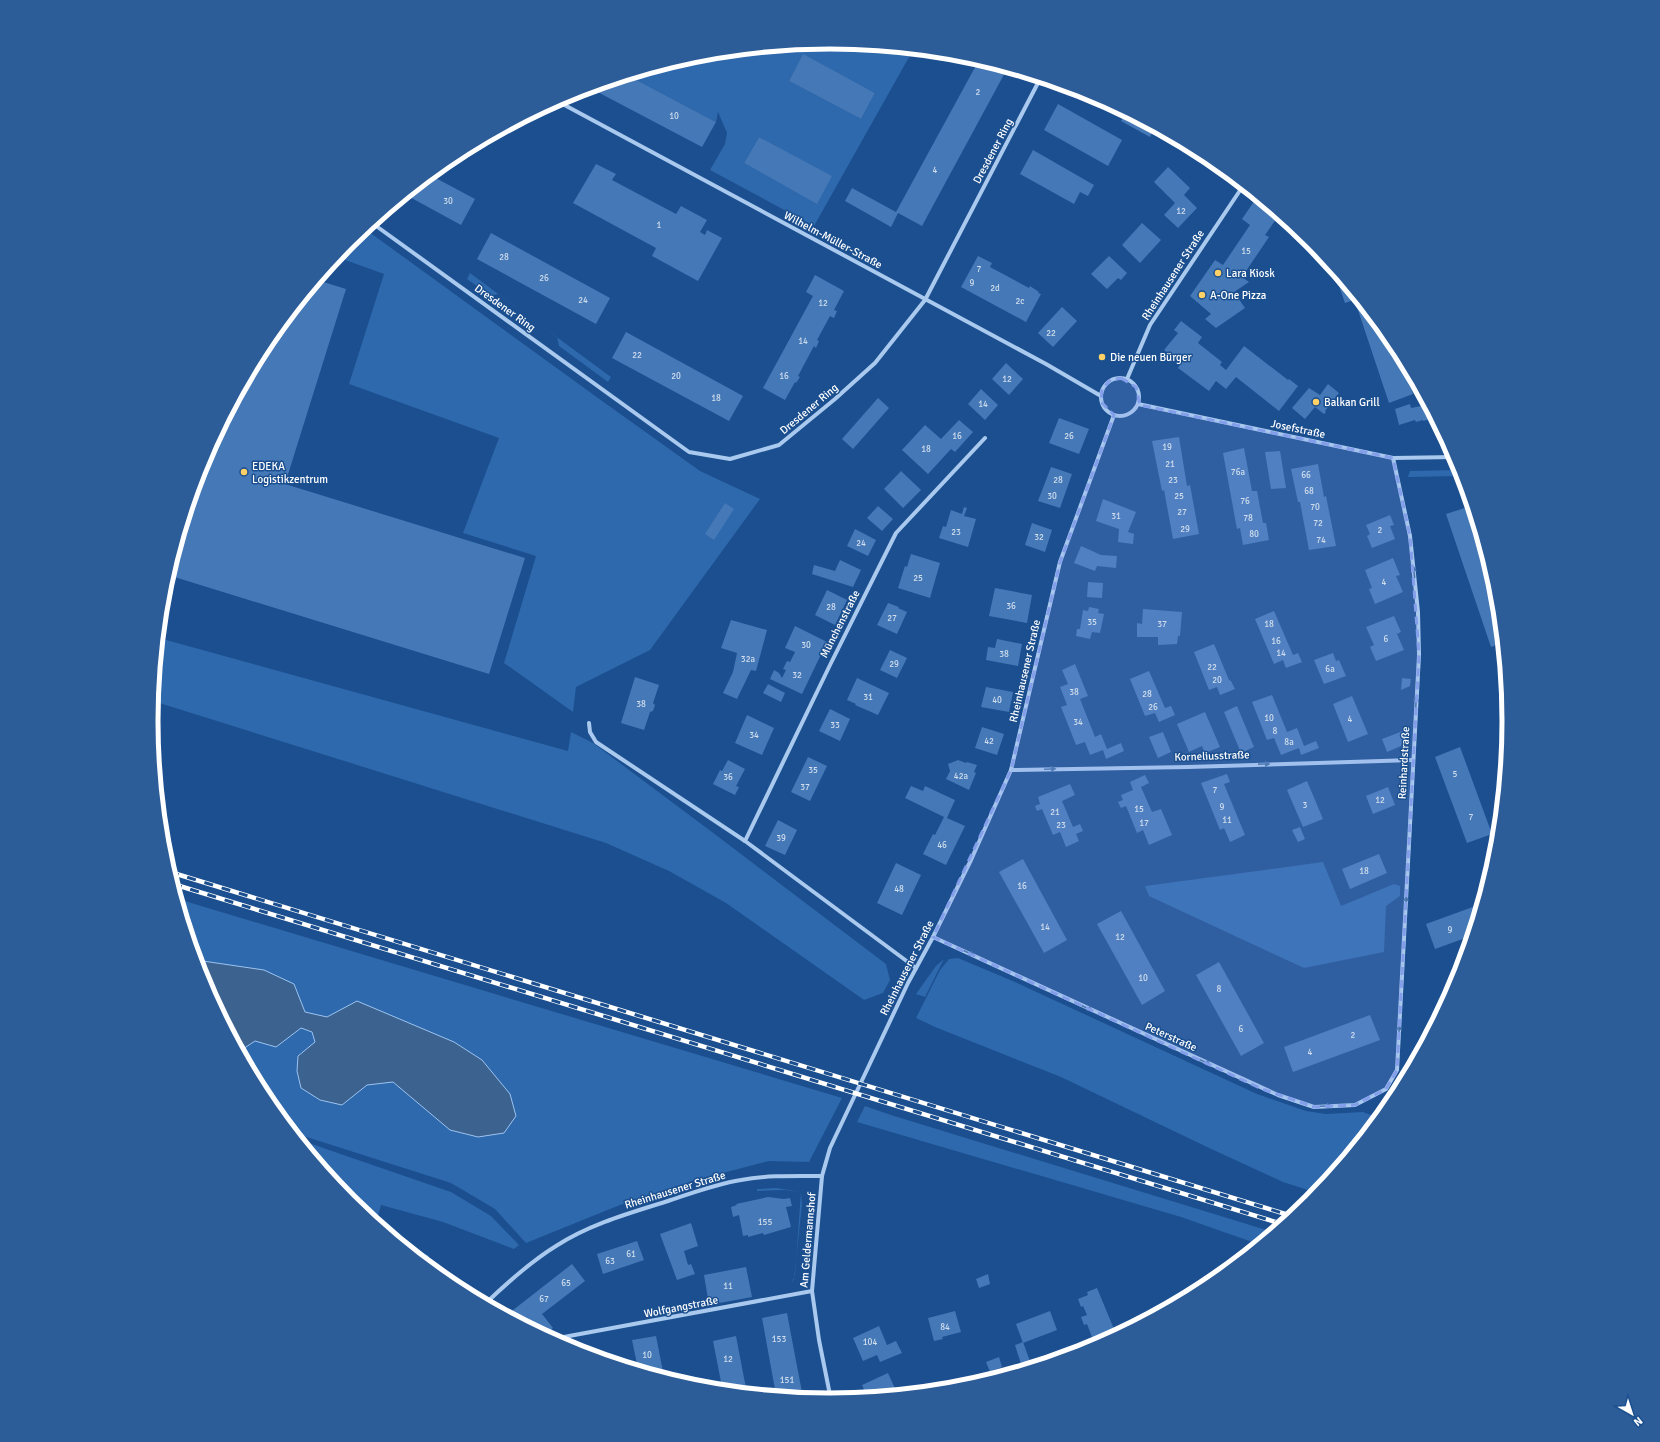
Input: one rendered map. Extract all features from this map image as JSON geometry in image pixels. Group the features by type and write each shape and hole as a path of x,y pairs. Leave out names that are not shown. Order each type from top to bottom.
{"street":[{"name":"Dresdener Ring","path":"376,226 689,452 730,459 779,445 830,404 875,363 925,300 1038,83"},
{"name":"Wilhelm-Müller-Straße","path":"563,105 1046,364 1101,396"},
{"name":"Rheinhausener Straße","path":"1126,379 1150,324 1241,189"},
{"path":"1115,379 1126,379 1136,387 1139,398 1138,404 1128,415 1114,415 1104,408 1101,396 1102,390 1110,381 1115,379"},
{"name":"Josefstraße","path":"1138,404 1393,458 1448,457"},
{"name":"Rheinhausener Straße","path":"489,1300 535,1260 590,1227 628,1213 701,1190 740,1180 774,1176 822,1176 830,1148 848,1107 971,860 1011,770 1060,562 1114,415"},
{"name":"Münchenstraße","path":"745,841 896,533 985,438"},
{"name":"Reinhardstraße","path":"1393,458 1410,536 1418,612 1419,655 1397,1070"},
{"path":"589,723 590,732 596,742 745,841 916,968"},
{"name":"Korneliusstraße","path":"1011,770 1413,760"},
{"name":"Peterstraße","path":"933,937 1262,1089 1314,1107 1355,1105 1386,1089 1397,1070"},
{"name":"Am Geldermannshof","path":"822,1176 812,1292 819,1340 830,1393"},
{"name":"Wolfgangstraße","path":"563,1337 812,1292"}],"highlighted area":[{"path":"1121,378 1136,387 1140,405 1393,458 1410,536 1419,655 1397,1070 1386,1089 1355,1105 1314,1107 1262,1089 933,937 1011,770 1060,562 1114,415 1101,402 1102,390 1109,381"}],"shaded area":[{"path":"786,50 874,50 911,54 814,226 710,170 725,144 727,133 718,112 716,122 634,79 699,62","holes":["803,55 875,93 861,119 789,81","759,137 831,176 817,203 744,163"]},
{"path":"370,232 700,471 760,499 650,650 576,687 573,712 504,663 536,556 463,533 499,438 349,384 384,274 343,259"},
{"path":"470,273 525,314 498,294 491,296 467,279"},
{"path":"557,337 611,377 608,382 559,346"},
{"path":"1453,470 1455,476 1408,477 1410,471"},
{"path":"163,639 568,751 571,732 593,743 886,964 890,980 883,993 864,1000 726,903 669,871 606,843 158,703 159,677"},
{"path":"1323,862 1341,906 1394,884 1400,886 1400,896 1386,906 1384,952 1304,968 1149,896 1145,886"},
{"path":"183,900 842,1098 809,1162 769,1161 696,1180 620,1205 526,1243 495,1209 451,1183 301,1135 271,1094 248,1057 227,1018 209,978"},
{"path":"958,958 1015,982 1257,1094 1306,1111 1326,1114 1363,1112 1373,1116 1335,1164 1310,1191 1283,1182 1061,1077 916,1018 940,970 949,959"},
{"path":"944,959 925,997 916,994 936,966"},
{"path":"203,961 264,970 294,984 305,1012 327,1017 357,1001 454,1042 482,1060 510,1094 516,1116 504,1133 478,1137 450,1130 393,1082 367,1085 342,1105 320,1100 301,1088 297,1071 298,1056 315,1042 312,1032 301,1028 276,1047 255,1041 244,1049 227,1018"},
{"path":"865,1106 1268,1230 1253,1242 1181,1217 857,1122"},
{"path":"307,1143 451,1192 491,1216 519,1245 514,1249 443,1222 381,1205 378,1217 355,1196"},
{"path":"776,1188 801,1192 784,1190 757,1191 757,1189"},
{"path":"801,1192 802,1204 796,1258"}],"building":[{"path":"803,54 875,93 861,119 789,81"},
{"path":"976,65 1005,72 922,226 898,213 891,227 845,201 852,188 896,212"},
{"path":"634,79 716,122 702,147 596,91"},
{"path":"1058,104 1122,140 1108,166 1044,130"},
{"path":"1124,117 1152,132 1150,137 1121,121"},
{"path":"759,137 832,176 817,204 744,163"},
{"path":"1033,150 1094,185 1088,196 1080,192 1074,204 1020,174"},
{"path":"596,164 616,174 612,180 676,214 681,206 707,220 700,232 705,235 707,230 722,238 698,281 652,256 656,248 573,203"},
{"path":"1168,167 1190,188 1184,195 1197,208 1178,228 1164,215 1175,203 1154,182"},
{"path":"435,178 475,199 461,225 410,197"},
{"path":"1254,201 1276,219 1265,235 1269,237 1242,277 1249,282 1234,292 1245,308 1216,328 1205,319 1211,314 1190,296 1215,260 1223,265 1250,225 1242,219"},
{"path":"1142,223 1161,240 1140,263 1122,245"},
{"path":"491,233 610,298 596,324 477,259"},
{"path":"978,256 992,263 990,267 1029,288 1030,286 1041,294 1026,322 961,287"},
{"path":"1109,256 1127,273 1121,280 1118,278 1107,289 1091,274"},
{"path":"815,275 844,291 834,310 837,311 834,318 830,316 817,340 819,341 816,348 814,346 798,376 800,377 796,383 795,382 785,400 763,388 813,296 806,292"},
{"name":"EDEKA Logistikzentrum","path":"322,282 346,289 285,484 525,558 489,674 174,577 181,547 194,505 209,464 227,424 248,385 271,348 297,312"},
{"path":"1339,283 1353,300 1345,303"},
{"path":"1355,303 1389,348 1407,376 1413,394 1389,403"},
{"path":"1062,307 1077,321 1053,347 1038,333"},
{"path":"1181,321 1202,337 1198,343 1222,362 1220,365 1226,370 1244,346 1298,386 1279,411 1236,377 1226,389 1216,381 1209,391 1178,368 1181,363 1164,350 1178,333 1174,330"},
{"path":"626,332 743,396 729,421 612,358"},
{"path":"1006,363 1023,379 1009,395 992,379"},
{"path":"1328,384 1339,393 1324,414 1315,407 1305,419 1292,408 1309,388 1320,395"},
{"path":"981,389 998,405 985,420 968,404"},
{"path":"878,398 889,408 853,449 842,439"},
{"path":"1410,404 1411,408 1423,406 1430,419 1416,422 1415,420 1399,425 1395,409"},
{"path":"1059,418 1089,429 1079,454 1049,443"},
{"path":"959,420 973,432 955,452 951,449 928,474 902,450 925,425 941,439"},
{"path":"1179,437 1187,486 1190,485 1199,534 1173,539 1164,490 1162,491 1152,441"},
{"path":"1244,448 1252,491 1257,491 1263,523 1266,523 1269,540 1243,545 1240,528 1237,529 1223,453"},
{"path":"1280,451 1286,488 1271,489 1265,452"},
{"path":"1318,464 1324,497 1326,496 1336,546 1309,550 1300,502 1298,502 1291,469"},
{"path":"1051,467 1072,474 1060,508 1038,501"},
{"path":"901,471 921,490 903,508 884,489"},
{"path":"1103,499 1136,512 1128,532 1134,534 1133,544 1118,542 1119,529 1096,521"},
{"path":"725,503 734,509 714,540 705,534"},
{"path":"878,506 893,519 882,531 867,518"},
{"path":"964,507 967,508 964,516 976,519 968,547 939,538 943,526 946,527 951,510 962,514"},
{"path":"1467,507 1479,547 1489,590 1497,644 1491,647 1446,514"},
{"path":"1390,515 1394,525 1390,526 1395,539 1372,548 1367,536 1370,534 1366,525"},
{"path":"1032,523 1052,530 1045,552 1025,545"},
{"path":"855,529 876,540 868,556 847,546"},
{"path":"1081,546 1101,555 1117,556 1116,568 1097,566 1095,571 1074,563"},
{"path":"911,554 940,563 930,598 898,588 905,566 907,567"},
{"path":"1393,558 1400,575 1396,576 1403,592 1375,604 1369,589 1372,588 1365,570"},
{"path":"840,560 861,570 853,587 812,574 814,565 835,571"},
{"path":"1088,582 1103,583 1102,598 1087,597"},
{"path":"995,588 1032,595 1027,623 989,616"},
{"path":"827,590 847,600 835,625 815,615"},
{"path":"888,603 907,612 897,634 877,625"},
{"path":"1089,607 1099,609 1098,613 1104,614 1100,633 1092,632 1090,639 1076,636 1077,629 1080,629 1083,610 1088,611"},
{"path":"1143,609 1182,612 1180,636 1178,636 1177,644 1158,645 1158,637 1137,637 1137,623 1142,624"},
{"path":"1274,611 1293,655 1298,653 1302,662 1286,668 1283,660 1274,664 1255,619"},
{"path":"1394,616 1401,632 1397,634 1404,650 1376,661 1370,647 1374,645 1366,627"},
{"path":"731,620 767,630 756,671 751,670 737,699 723,693 733,672 737,653 721,648"},
{"path":"795,626 827,642 802,694 770,679 774,670 779,673 782,678 786,670 783,669 787,661 790,662 795,652 785,648"},
{"path":"997,639 1022,644 1018,666 986,660 988,647 995,648"},
{"path":"1214,644 1229,680 1235,689 1220,695 1217,687 1209,690 1194,652"},
{"path":"890,650 907,658 897,678 880,670"},
{"path":"1333,653 1336,661 1339,660 1346,676 1324,684 1314,660"},
{"path":"1075,664 1088,696 1080,699 1095,737 1101,734 1107,749 1121,743 1124,751 1106,759 1103,750 1090,755 1085,742 1076,745 1061,707 1067,705 1060,687 1068,684 1062,670"},
{"path":"1149,671 1165,708 1171,706 1175,715 1159,722 1155,713 1145,716 1130,679"},
{"path":"635,677 659,685 653,703 655,705 653,711 650,712 644,730 621,723"},
{"path":"857,678 889,693 878,715 847,700"},
{"path":"1402,678 1411,679 1410,686 1401,690"},
{"path":"768,684 785,693 781,702 763,693"},
{"path":"986,687 1013,692 1009,712 981,707"},
{"path":"1272,695 1287,732 1297,728 1304,746 1316,741 1319,748 1301,755 1299,748 1281,755 1274,738 1267,740 1252,702"},
{"path":"1352,696 1368,734 1348,742 1333,704"},
{"path":"1237,706 1254,747 1241,753 1224,712"},
{"path":"830,709 850,719 840,741 819,731"},
{"path":"1205,712 1220,747 1205,753 1202,746 1189,752 1177,724"},
{"path":"747,715 774,728 762,755 735,743"},
{"path":"982,727 1004,734 997,755 975,748"},
{"path":"1403,731 1408,743 1387,752 1382,739"},
{"path":"1163,732 1171,752 1158,758 1149,737"},
{"path":"1460,747 1492,834 1467,843 1435,757"},
{"path":"808,757 827,766 810,801 791,792"},
{"path":"728,760 745,769 736,786 739,787 735,795 713,784 720,770 722,771"},
{"path":"958,760 977,765 974,772 976,773 969,790 946,779 950,771 948,764"},
{"path":"1227,774 1230,782 1224,784 1245,835 1230,842 1224,828 1220,830 1201,783"},
{"path":"1145,775 1149,783 1141,787 1152,812 1161,809 1172,835 1149,845 1143,830 1137,833 1126,806 1121,808 1118,802 1123,800 1121,795 1133,790 1130,782"},
{"path":"1307,781 1323,819 1303,827 1287,790"},
{"path":"1070,784 1075,795 1062,801 1073,827 1080,824 1083,831 1076,834 1079,841 1066,847 1060,832 1053,835 1042,809 1037,811 1035,806 1040,804 1038,797"},
{"path":"911,786 923,791 925,786 955,800 947,818 965,826 946,865 923,854 944,817 905,798"},
{"path":"1388,787 1395,805 1373,814 1366,796"},
{"path":"778,820 797,830 785,855 765,846"},
{"path":"1300,827 1305,839 1298,842 1292,830"},
{"path":"1379,854 1387,873 1350,889 1342,869"},
{"path":"1023,859 1067,940 1044,953 999,872"},
{"path":"896,863 921,875 902,915 877,903"},
{"path":"1476,906 1466,938 1435,949 1426,924"},
{"path":"1121,911 1165,991 1142,1005 1097,924"},
{"path":"1219,962 1264,1043 1241,1056 1196,975"},
{"path":"1370,1015 1380,1040 1293,1072 1284,1047"},
{"path":"768,1197 784,1199 790,1198 792,1206 786,1207 791,1227 764,1235 763,1233 748,1237 748,1235 743,1236 739,1215 733,1217 731,1207 737,1205 736,1204"},
{"path":"691,1223 698,1246 684,1251 688,1265 691,1264 695,1274 677,1280 660,1234"},
{"path":"637,1241 644,1260 603,1274 597,1254"},
{"path":"420,1251 429,1256 427,1259 419,1252"},
{"path":"572,1264 585,1281 542,1314 553,1328 549,1331 511,1312"},
{"path":"746,1267 752,1297 709,1305 704,1275"},
{"path":"988,1274 990,1284 979,1288 976,1279"},
{"path":"1097,1288 1114,1330 1093,1339 1087,1324 1084,1325 1081,1317 1087,1315 1083,1306 1081,1307 1078,1299 1088,1295 1087,1292"},
{"path":"955,1311 961,1332 942,1337 943,1339 934,1341 928,1318"},
{"path":"1050,1311 1057,1330 1023,1343 1016,1324"},
{"path":"787,1313 802,1392 775,1391 762,1318"},
{"path":"879,1326 887,1345 896,1341 902,1353 880,1362 877,1355 863,1361 853,1338"},
{"path":"656,1336 663,1372 637,1364 632,1340"},
{"path":"736,1336 746,1387 721,1384 713,1341"},
{"path":"1023,1342 1030,1362 1021,1365 1015,1345"},
{"path":"999,1357 1002,1367 990,1372 986,1362"},
{"path":"888,1373 895,1390 865,1392 862,1385"}],"railway":[{"path":"176,874 1286,1214"},
{"path":"179,886 1277,1222"}],"place":[{"name":"Lara Kiosk","path":"1218,273"},
{"name":"A-One Pizza","path":"1202,295"},
{"name":"Die neuen Bürger","path":"1102,357"},
{"name":"Balkan Grill","path":"1316,402"},
{"name":"EDEKA Logistikzentrum","path":"244,472"}]}
